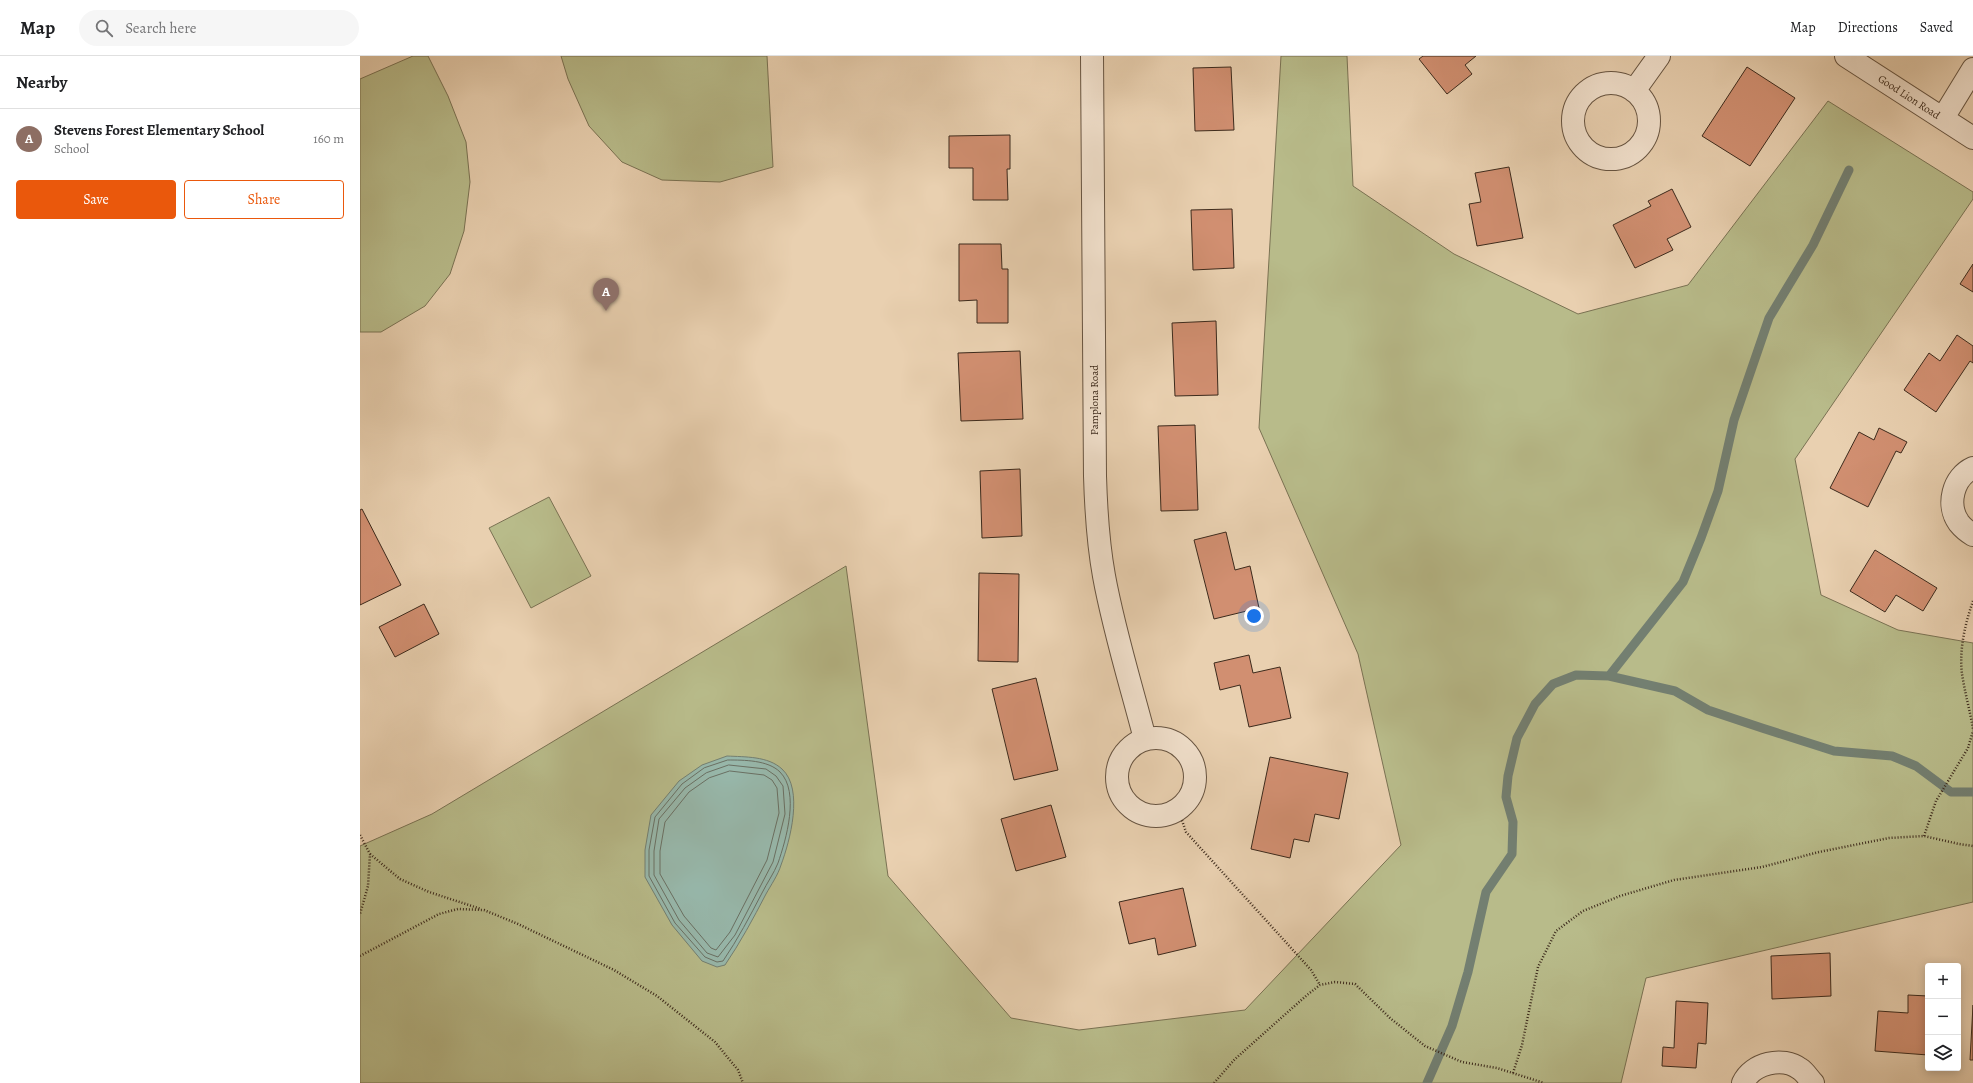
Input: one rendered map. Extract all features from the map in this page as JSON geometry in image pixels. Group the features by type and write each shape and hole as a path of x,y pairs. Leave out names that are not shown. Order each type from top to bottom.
{"street":[{"name":"Pamplona Road","path":"1092,56 1095,476 1097,523 1104,576 1145,739"},
{"path":"1634,91 1659,56"},
{"name":"Good Lion Road","path":"1846,56 1973,138"},
{"path":"1942,118 1973,69"},
{"path":"1973,468 1967,471 1958,481 1952,496 1953,509 1957,521 1964,529 1973,535"},
{"path":"1159,737 1173,741 1185,750 1194,765 1195,783 1190,797 1178,809 1167,815 1146,815 1128,805 1118,788 1116,770 1126,751 1145,739 1159,737"},
{"path":"1743,1083 1745,1079 1758,1068 1770,1063 1786,1063 1800,1069 1813,1083"}],"path":[{"path":"1924,836 1936,801 1968,748 1973,730 1962,673 1962,650 1966,621 1973,601"},
{"path":"1178,809 1186,832 1311,970 1320,985"},
{"path":"360,836 370,854 400,879 429,892 484,910 518,924 614,970 657,996 715,1042 738,1070 743,1083"},
{"path":"1513,1073 1522,1045 1538,967 1556,931 1583,911 1620,896 1674,880 1762,867 1819,852 1890,838 1924,836 1973,846"},
{"path":"360,914 368,886 370,854"},
{"path":"360,956 439,914 458,909 484,910"},
{"path":"1214,1083 1235,1059 1320,985 1334,982 1355,984 1395,1023 1425,1046 1462,1062 1513,1073 1544,1083"}],"green space":[{"path":"413,56 428,56 448,96 466,142 470,182 464,231 450,274 425,306 381,332 360,332 360,79"},
{"path":"561,56 767,56 773,167 720,182 662,180 622,162 589,126 568,79"},
{"path":"1281,56 1347,56 1353,186 1454,254 1578,314 1688,285 1828,101 1973,192 1973,199 1795,459 1821,595 1898,630 1973,643 1973,902 1646,978 1621,1083 360,1083 360,846 432,814 846,566 888,876 1011,1018 1079,1030 1245,1010 1401,845 1358,654 1259,428"},
{"path":"549,497 591,576 531,608 489,528"}],"water":[{"path":"727,756 763,759 782,769 789,778 794,802 791,829 780,869 731,957 725,965 717,967 702,961 672,925 645,877 645,850 651,815 679,781 702,765"}],"building":[{"path":"1423,56 1476,56 1465,65 1472,74 1447,94 1419,59"},
{"path":"1231,67 1234,130 1195,131 1193,68"},
{"path":"1747,67 1795,98 1750,166 1702,136"},
{"path":"1010,135 1010,169 1007,169 1008,200 973,200 973,168 949,168 949,136"},
{"path":"1509,167 1523,238 1477,246 1469,204 1481,202 1475,173"},
{"path":"1672,189 1691,227 1667,239 1673,250 1635,268 1613,225 1651,206 1648,201"},
{"path":"1232,209 1234,268 1193,270 1191,210"},
{"path":"959,244 1001,244 1002,269 1008,269 1008,323 977,323 977,300 959,301"},
{"path":"1973,264 1973,292 1960,284"},
{"path":"1216,321 1218,395 1175,396 1172,323"},
{"path":"1957,335 1973,346 1973,363 1970,361 1936,412 1904,390 1929,353 1940,361"},
{"path":"1020,351 1023,419 961,421 958,353"},
{"path":"1195,425 1198,510 1161,511 1158,426"},
{"path":"1879,428 1907,442 1901,453 1896,451 1868,507 1830,488 1859,432 1874,440"},
{"path":"1020,469 1022,536 982,538 980,471"},
{"path":"362,509 401,585 360,605 360,510"},
{"path":"1226,532 1235,570 1250,566 1259,608 1214,619 1194,540"},
{"path":"1875,550 1937,588 1923,611 1896,595 1885,612 1850,591"},
{"path":"979,573 1019,574 1018,662 978,661"},
{"path":"424,604 439,634 395,657 379,627"},
{"path":"1249,655 1253,673 1280,667 1291,718 1249,727 1240,685 1220,690 1214,663"},
{"path":"1036,678 1058,770 1014,780 992,689"},
{"path":"1270,757 1348,773 1339,819 1315,814 1309,842 1294,839 1290,858 1251,849"},
{"path":"1051,805 1066,857 1016,871 1001,819"},
{"path":"1183,888 1196,946 1158,955 1155,938 1129,944 1119,902"},
{"path":"1830,953 1831,996 1772,999 1771,956"},
{"path":"1908,995 1925,996 1925,1055 1875,1051 1878,1011 1908,1013"},
{"path":"1676,1001 1708,1003 1706,1044 1698,1043 1696,1068 1662,1066 1663,1047 1674,1048"},
{"path":"1973,1005 1973,1060 1970,1060"}],"waterway":[{"path":"1609,676 1683,582 1718,491 1734,420 1769,318 1813,245 1849,170"},
{"path":"1427,1083 1452,1026 1468,972 1486,892 1512,854 1513,822 1506,797 1508,776 1517,738 1535,704 1553,684 1576,675 1609,676 1675,691 1708,710 1834,751 1892,756 1916,766 1951,792 1973,792"}],"place":[{"name":"Stevens Forest Elementary School","path":"606,311"}]}
